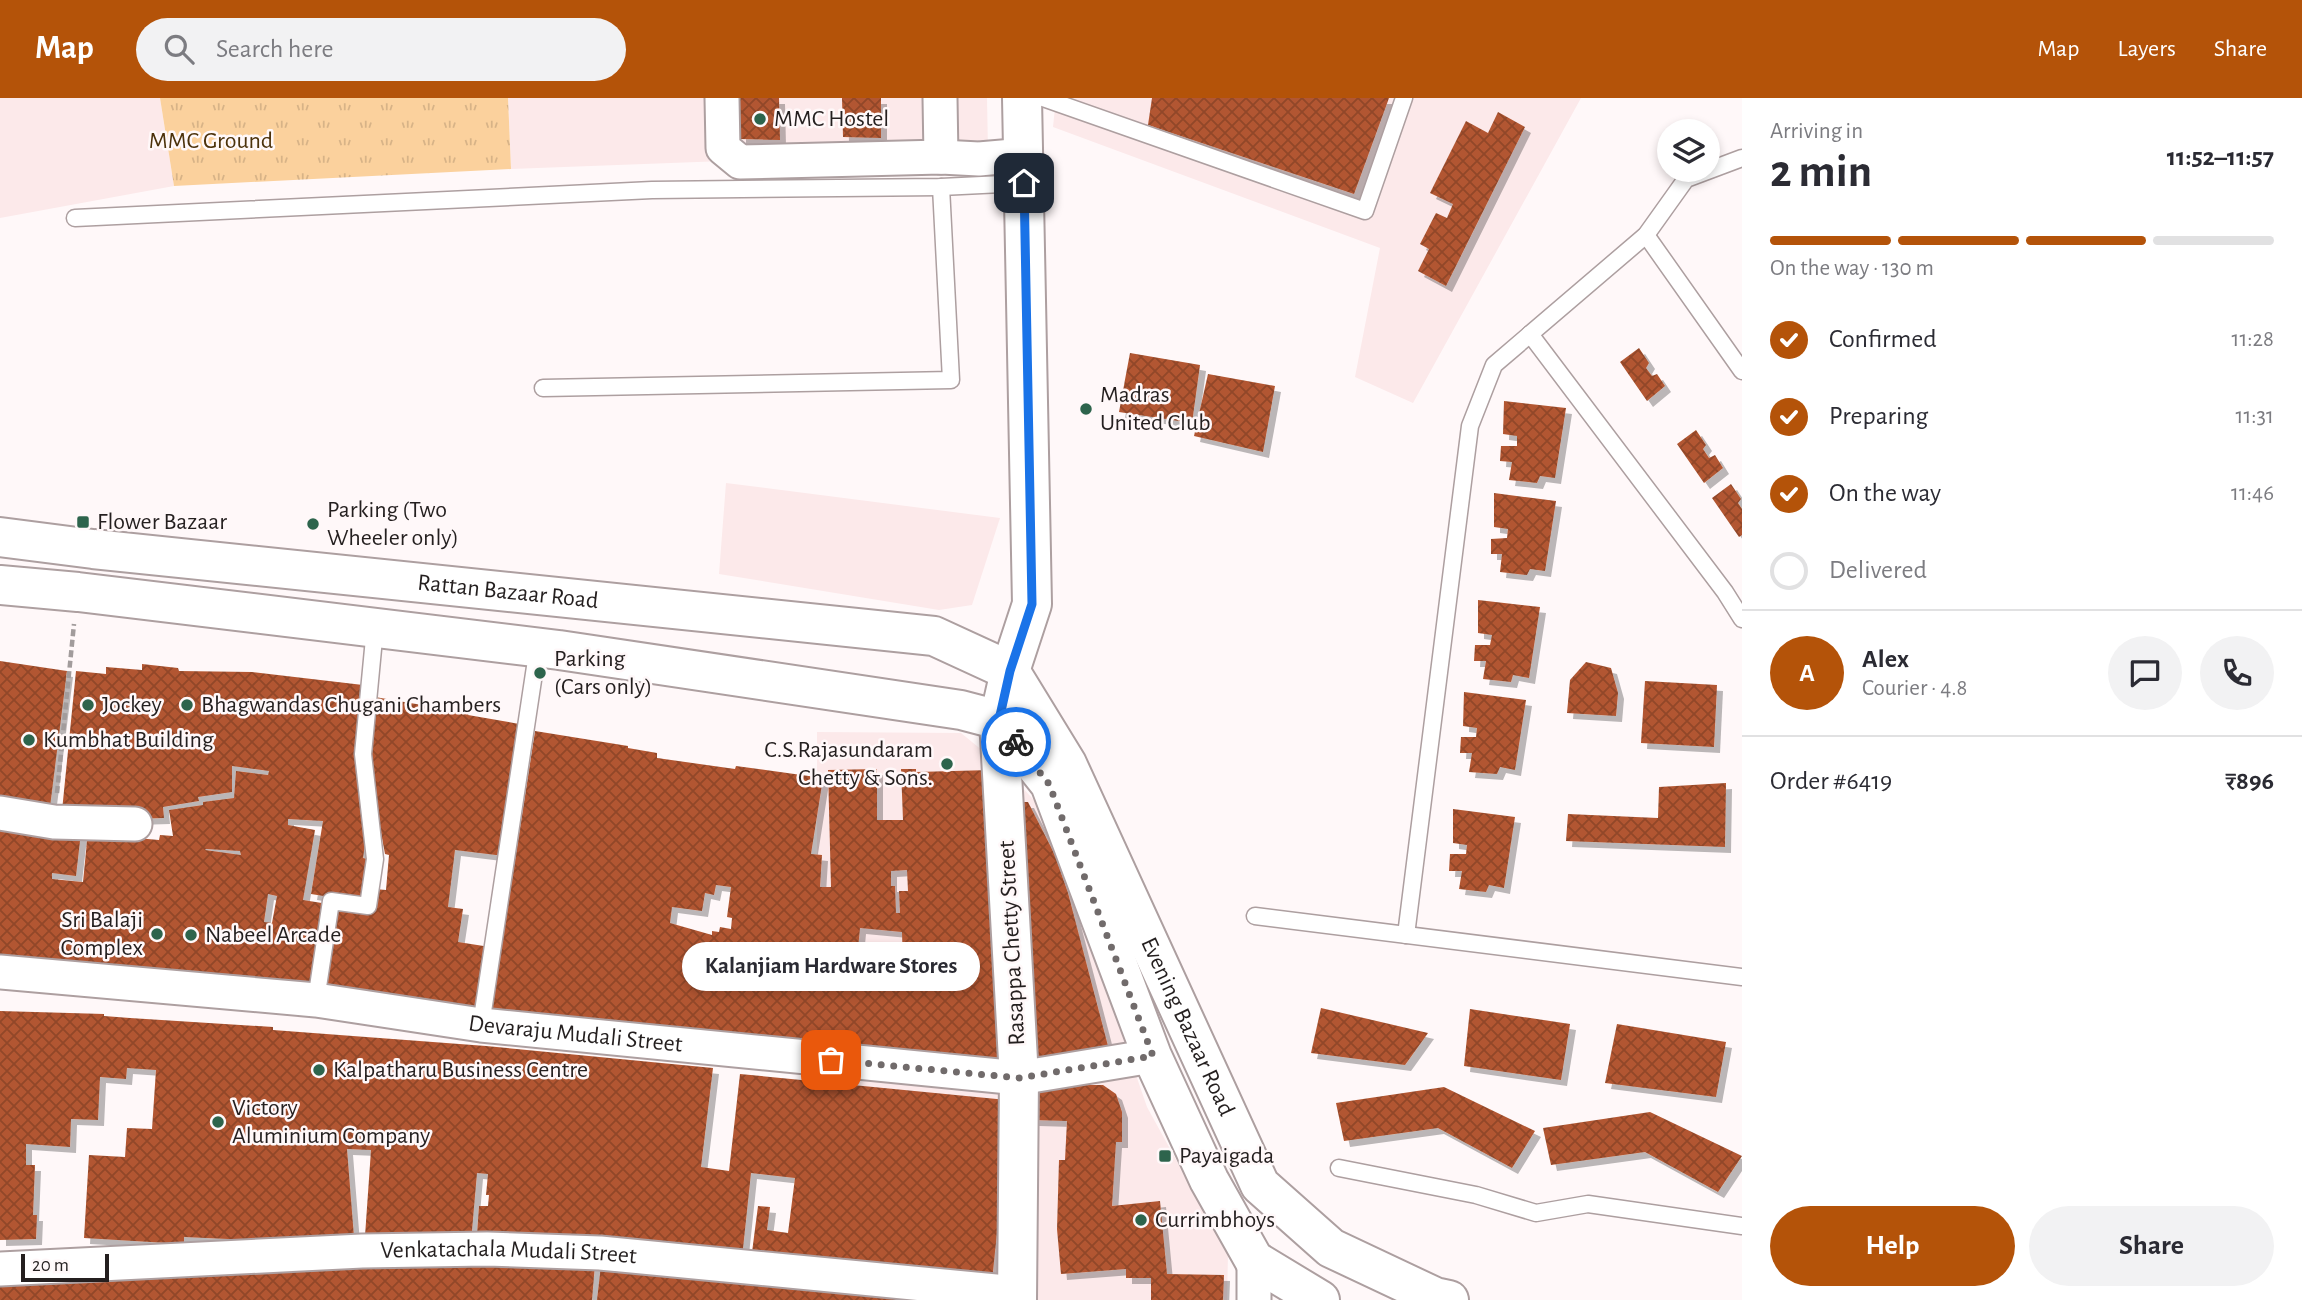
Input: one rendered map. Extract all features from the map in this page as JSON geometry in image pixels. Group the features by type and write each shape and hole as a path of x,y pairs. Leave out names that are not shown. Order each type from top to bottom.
{"main road":[{"name":"Rasappa Chetty Street","path":"1017,1296 1019,1078 999,720 1010,671 1032,604 1022,98"},
{"name":"Rattan Bazaar Road","path":"0,537 93,550 934,636 1010,671"},
{"name":"Rattan Bazaar Road","path":"0,585 538,647 961,710 999,720"},
{"name":"Evening Bazaar Road","path":"1010,671 1067,764 1260,1185 1331,1248 1435,1297 1449,1300"},
{"name":"Evening Bazaar Road","path":"999,720 1049,784 1153,1056 1209,1180 1254,1260 1320,1300"}],"street":[{"path":"722,98 723,148 740,162 941,172 979,159 1024,169"},
{"path":"940,98 941,172"},
{"path":"0,813 54,822 135,824"},
{"name":"Devaraju Mudali Street","path":"0,971 316,1000 481,1026 1019,1078 1153,1056"},
{"name":"Venkatachala Mudali Street","path":"0,1269 362,1251 487,1249 600,1253 1017,1296"},
{"path":"1254,1260 1254,1300"}],"lane":[{"path":"1043,98 1088,106 1365,211 1404,98"},
{"path":"1406,935 1469,426 1494,365 1646,235 1686,180 1742,158"},
{"path":"75,218 652,190 941,172 951,380 543,388"},
{"path":"1646,235 1742,371"},
{"path":"1530,334 1725,592 1742,619"},
{"path":"316,1000 331,901 368,906 375,859 363,754 375,628"},
{"path":"481,1026 538,647"},
{"path":"1255,916 1742,977"},
{"path":"1339,1168 1476,1195 1536,1213 1588,1204 1742,1226"}],"path":[{"path":"54,822 78,592"}],"shaded area":[{"path":"0,98 160,98 174,186 0,218"},
{"path":"508,98 987,98 988,151 511,169"},
{"path":"1056,98 1581,98 1413,403 1355,377 1380,248 1053,127"},
{"path":"726,483 1000,518 972,605 939,610 719,574"},
{"path":"817,732 961,733 1004,768 1046,813 1147,1107 1228,1254 1227,1300 817,1300"}],"green space":[{"name":"MMC Ground","path":"160,98 508,98 511,169 174,186"}],"building":[{"name":"MMC Hostel","path":"740,98 779,98 780,140 740,139"},
{"name":"MMC Hostel","path":"842,98 881,98 881,138 843,137"},
{"path":"1152,98 1389,98 1354,194 1148,125"},
{"path":"1498,112 1525,127 1446,286 1418,271 1429,249 1420,244 1436,213 1447,218 1453,204 1430,193 1466,121 1488,133"},
{"path":"1639,348 1649,363 1646,368 1652,376 1657,374 1665,386 1647,401 1620,362"},
{"path":"1130,353 1200,365 1192,423 1119,412"},
{"path":"1208,374 1275,386 1263,452 1194,436"},
{"path":"1504,401 1566,408 1555,478 1540,476 1537,483 1509,480 1512,462 1500,461 1501,446 1517,446 1517,436 1503,434"},
{"path":"1696,430 1706,445 1703,449 1709,458 1715,455 1723,468 1704,483 1677,444"},
{"path":"1731,484 1741,499 1738,503 1742,509 1742,535 1739,537 1712,498"},
{"path":"1494,493 1556,501 1545,571 1530,569 1527,575 1500,572 1502,554 1491,554 1491,539 1507,538 1508,529 1494,527"},
{"path":"1478,600 1540,607 1529,678 1513,675 1511,682 1483,679 1486,661 1474,661 1475,645 1490,645 1492,635 1478,633"},
{"name":"Kumbhat Building","path":"0,661 67,671 49,815 0,809"},
{"path":"1586,662 1611,668 1618,693 1616,716 1567,713 1570,680"},
{"path":"142,664 178,668 179,671 252,672 363,685 357,726 368,824 363,858 367,859 361,902 311,894 323,821 288,819 288,825 315,830 303,900 328,904 314,992 0,963 0,818 113,836 159,840 160,835 173,836 169,810 234,798 236,771 268,775 269,771 232,766 232,792 198,797 199,801 163,807 164,818 61,821 76,671 106,674 106,667 142,670","holes":["80,841 87,841 83,882 52,879 52,873 76,876","205,850 240,851 241,855","268,894 277,896 272,923 264,922"]},
{"path":"1645,681 1717,685 1714,747 1641,743"},
{"path":"1464,692 1526,700 1515,770 1500,767 1497,774 1469,772 1472,753 1460,753 1461,737 1476,737 1477,728 1463,726"},
{"path":"375,697 525,725 504,856 455,850 448,907 463,909 458,942 490,947 479,1013 322,991 335,905 372,911 375,889 386,890 389,855 385,854 378,817 374,818 369,781"},
{"path":"535,731 628,746 657,753 657,758 823,778 811,854 822,855 820,887 831,887 828,770 877,769 877,820 903,820 901,769 916,769 916,772 991,770 1012,1065 568,1022 491,1009 504,891 510,892","holes":["907,870 908,891 899,891 900,913 896,913 895,886 891,886 891,871","716,885 731,887 727,917 732,918 731,929 720,927 719,932 712,931 712,935 670,923 672,907 702,911 705,893 714,895","860,928 902,932 903,968 864,963 866,950 858,949"]},
{"path":"1726,783 1725,847 1566,841 1568,814 1658,818 1659,787"},
{"path":"1018,802 1028,802 1055,855 1068,893 1108,1046 1103,1055 1034,1060"},
{"path":"1453,809 1515,817 1504,888 1489,885 1486,892 1459,889 1462,871 1449,871 1450,854 1466,854 1467,845 1453,843"},
{"path":"1321,1008 1428,1033 1405,1065 1311,1053"},
{"path":"1470,1009 1570,1024 1561,1080 1464,1066"},
{"path":"0,1011 104,1014 273,1027 273,1030 486,1046 713,1068 701,1167 729,1171 740,1074 1007,1100 1003,1175 992,1281 751,1260 758,1206 770,1207 767,1230 788,1233 795,1178 751,1173 742,1258 477,1235 479,1206 488,1206 489,1195 486,1195 488,1174 477,1173 471,1242 365,1236 371,1150 347,1149 354,1237 276,1241 184,1237 184,1244 84,1238 89,1155 125,1157 127,1128 152,1129 156,1070 127,1068 126,1079 100,1077 98,1120 71,1119 70,1147 26,1144 26,1165 35,1165 33,1215 37,1215 36,1239 0,1240"},
{"path":"1617,1024 1726,1042 1716,1097 1605,1083"},
{"path":"1034,1085 1103,1085 1116,1094 1122,1112 1122,1142 1116,1142 1112,1206 1160,1201 1167,1274 1224,1275 1223,1300 1151,1300 1151,1278 1126,1278 1126,1269 1061,1274 1057,1229 1059,1160 1065,1160 1067,1121 1033,1120"},
{"path":"1444,1087 1535,1131 1512,1168 1438,1128 1344,1141 1336,1103"},
{"path":"1650,1112 1742,1156 1718,1192 1645,1152 1551,1165 1543,1128"},
{"path":"523,1259 595,1264 592,1300 0,1300 0,1278"},
{"path":"601,1265 993,1300 597,1300"}],"way so far":[{"path":"831,1060 1019,1078 1153,1056 1049,784 1016,742"}],"place":[{"name":"MMC Hostel","path":"760,119"},
{"name":"Madras United Club","path":"1086,409"},
{"name":"Flower Bazaar","path":"83,522"},
{"name":"Parking (Two Wheeler only)","path":"313,524"},
{"name":"Parking (Cars only)","path":"540,673"},
{"name":"Jockey","path":"88,705"},
{"name":"Bhagwandas Chugani Chambers","path":"187,705"},
{"name":"Kumbhat Building","path":"29,740"},
{"name":"C.S.Rajasundaram Chetty & Sons.","path":"947,764"},
{"name":"Sri Balaji Complex","path":"157,934"},
{"name":"Nabeel Arcade","path":"191,935"},
{"name":"Kalanjiam Hardware Stores","path":"831,1060"},
{"name":"Kalpatharu Business Centre","path":"319,1070"},
{"name":"Victory Aluminium Company","path":"218,1122"},
{"name":"Payaigada","path":"1165,1156"},
{"name":"Currimbhoys","path":"1141,1220"}],"route":[{"path":"1016,742 999,720 1010,671 1032,604 1024,183"}]}
